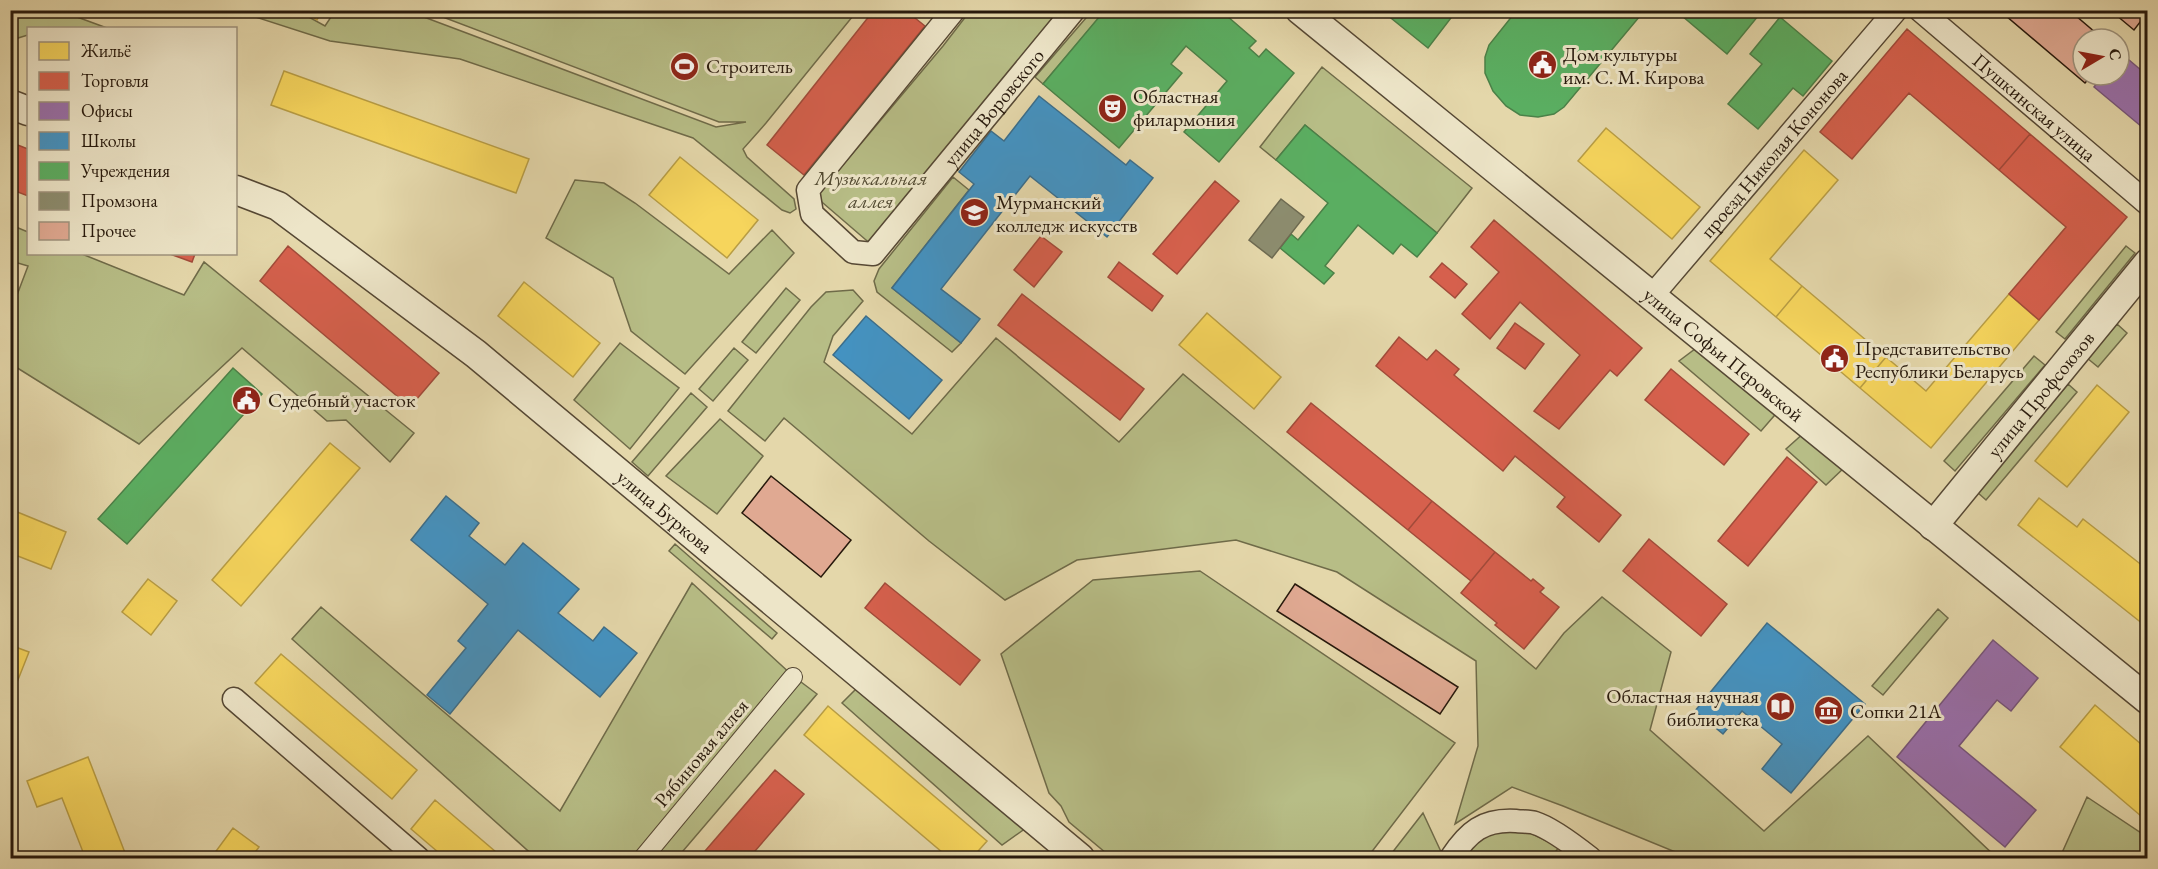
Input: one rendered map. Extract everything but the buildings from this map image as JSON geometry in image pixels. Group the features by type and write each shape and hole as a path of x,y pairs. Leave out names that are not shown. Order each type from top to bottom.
{"street":[{"name":"улица Воровского","path":"954,10 808,190 812,214 854,252 873,254 1074,10"},
{"name":"улица Софьи Перовской","path":"1300,10 2148,700"},
{"name":"проезд Николая Кононова","path":"1651,297 1896,10"},
{"name":"Пушкинская улица","path":"1920,10 2148,204"},
{"path":"10,104 27,111"},
{"name":"улица Буркова","path":"237,190 278,206 476,354 1080,858"},
{"name":"улица Профсоюзов","path":"1933,526 2148,263"},
{"name":"Рябиновая аллея","path":"643,858 793,676"},
{"path":"234,699 418,858"},
{"path":"1451,858 1460,844 1477,828 1501,820 1534,822 1575,846 1590,858"}],"green space":[{"path":"11,10 79,11 77,17 104,27 27,27 27,35 15,39 11,45"},
{"name":"Строитель","path":"237,11 298,11 325,26 335,11 408,11 716,127 746,122 719,122 427,11 857,11 743,149 747,157 794,199 796,209 790,213 782,210 693,138 460,59 330,41"},
{"name":"Музыкальная аллея","path":"970,11 1063,11 873,246 816,197"},
{"path":"1092,11 1105,11 1043,84 1035,77"},
{"path":"1322,67 1472,188 1437,233 1305,125 1276,160 1260,147"},
{"path":"953,177 969,190 892,288 961,343 952,352 877,292 874,281 879,269"},
{"path":"575,180 604,183 635,203 729,274 772,230 794,253 685,374 631,331 613,278 546,238"},
{"path":"11,225 27,232 27,255 84,255 184,295 204,262 414,433 390,462 346,420 327,421 242,348 139,444 11,364 11,311 28,266 11,261"},
{"path":"2126,246 2135,253 2065,339 2056,332"},
{"path":"786,288 800,300 756,353 742,342"},
{"path":"853,290 863,301 833,336 824,362 912,434 996,338 1119,442 1183,374 1536,669 1564,633 1602,597 1671,652 1650,730 1764,831 1868,736 1995,856 2001,858 1690,858 1512,787 1455,824 1478,746 1476,661 1337,572 1236,540 1077,560 1005,600 929,541 784,418 765,441 728,411 811,307 826,292"},
{"path":"2117,324 2127,333 2098,367 2087,358"},
{"path":"620,343 679,388 630,449 574,400"},
{"path":"1703,343 1780,409 1761,431 1679,361"},
{"path":"734,348 748,360 713,401 699,389"},
{"path":"2034,356 2045,365 1955,471 1944,461"},
{"path":"2068,384 2077,392 1986,500 1977,492"},
{"path":"691,393 707,407 648,476 632,462"},
{"path":"720,419 763,456 717,514 666,476"},
{"path":"1805,432 1847,465 1826,485 1786,449"},
{"path":"675,544 777,633 772,639 669,551"},
{"path":"1200,571 1455,743 1367,858 1112,858 1069,822 1061,806 1049,793 1001,654 1093,580"},
{"path":"692,583 793,676 817,694 677,858 536,858 292,639 321,607 560,811"},
{"path":"1938,609 1948,618 1883,695 1872,686"},
{"path":"858,687 1026,828 1002,845 842,703"},
{"path":"2087,797 2147,837 2147,858 2056,858 2061,855"},
{"path":"1423,813 1443,856 1441,858 1388,858"},
{"path":"1520,828 1559,847 1551,858 1464,858 1479,836"}],"place":[{"name":"Дом культуры им. С. М. Кирова","path":"1542,65"},
{"name":"Строитель","path":"685,66"},
{"name":"Областная филармония","path":"1112,108"},
{"name":"Мурманский колледж искусств","path":"975,213"},
{"name":"Представительство Республики Беларусь","path":"1834,359"},
{"name":"Судебный участок","path":"247,400"},
{"name":"Областная научная библиотека","path":"1780,707"},
{"name":"Сопки 21А","path":"1829,711"}]}
